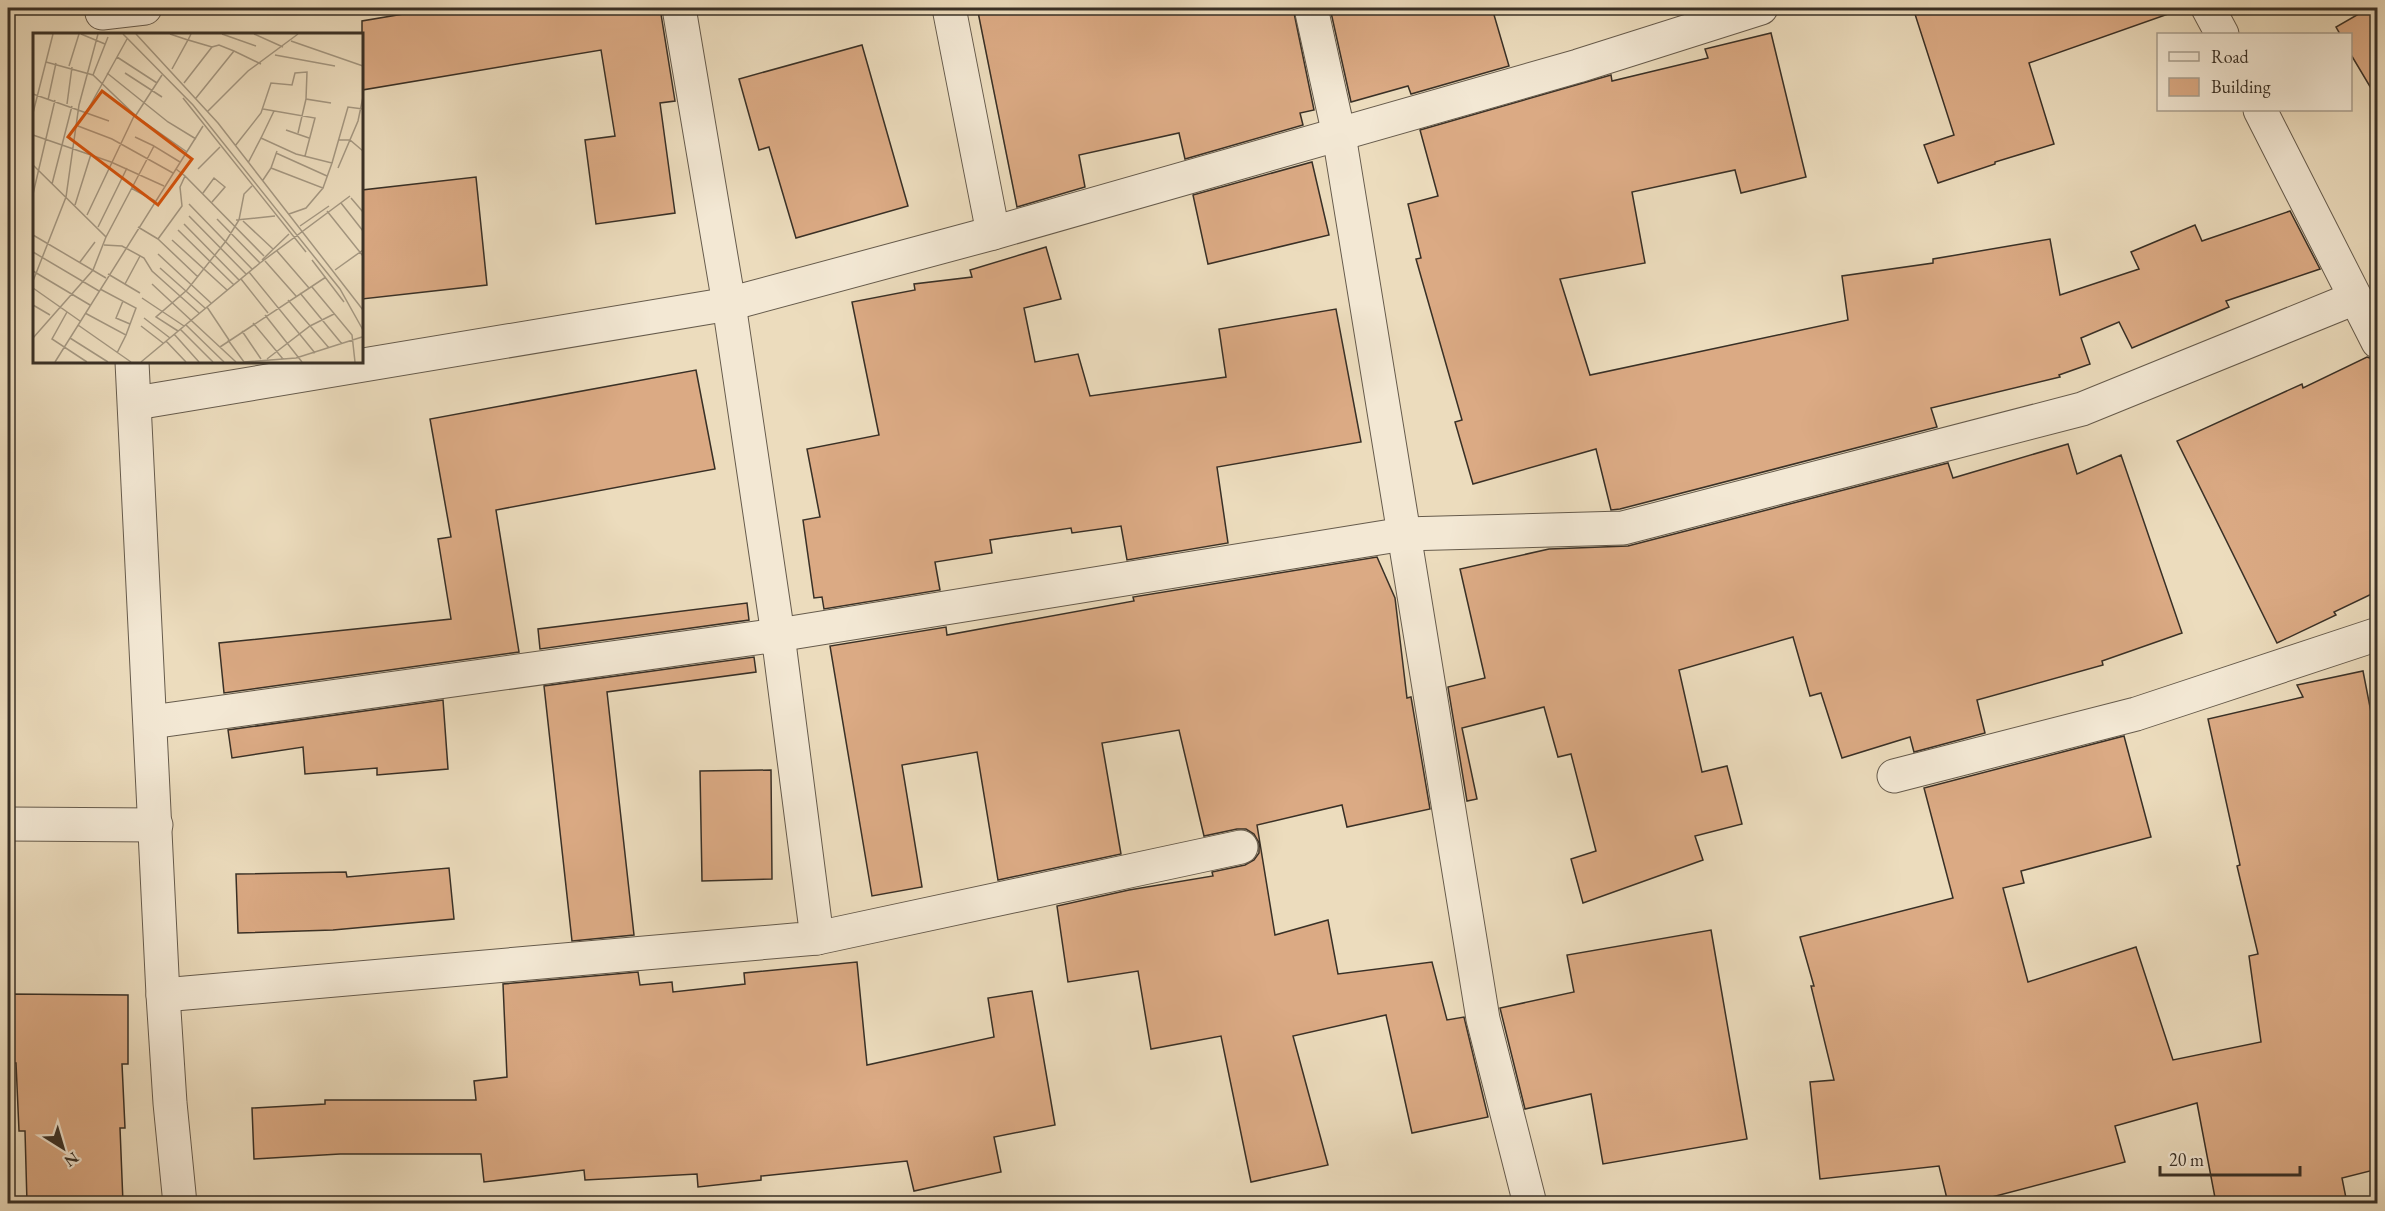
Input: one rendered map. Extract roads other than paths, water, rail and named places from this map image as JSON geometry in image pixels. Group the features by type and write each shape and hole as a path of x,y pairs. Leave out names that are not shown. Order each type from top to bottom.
{"street":[{"path":"102,18 145,8"},
{"path":"679,8 729,304 778,635 817,939"},
{"path":"948,8 993,233"},
{"path":"1311,8 1339,135 1483,1019 1530,1203"},
{"path":"136,403 729,304 993,233 1339,135 1578,66 1761,8"},
{"path":"2208,8 2221,33"},
{"path":"2261,111 2378,342"},
{"path":"151,722 778,635 1404,534 1623,528 2082,409 2355,298"},
{"path":"132,363 136,403 163,995 170,1103 180,1203"},
{"path":"1894,776 2136,714 2377,635"},
{"path":"8,824 156,825"},
{"path":"163,995 817,939 1241,847"}]}
